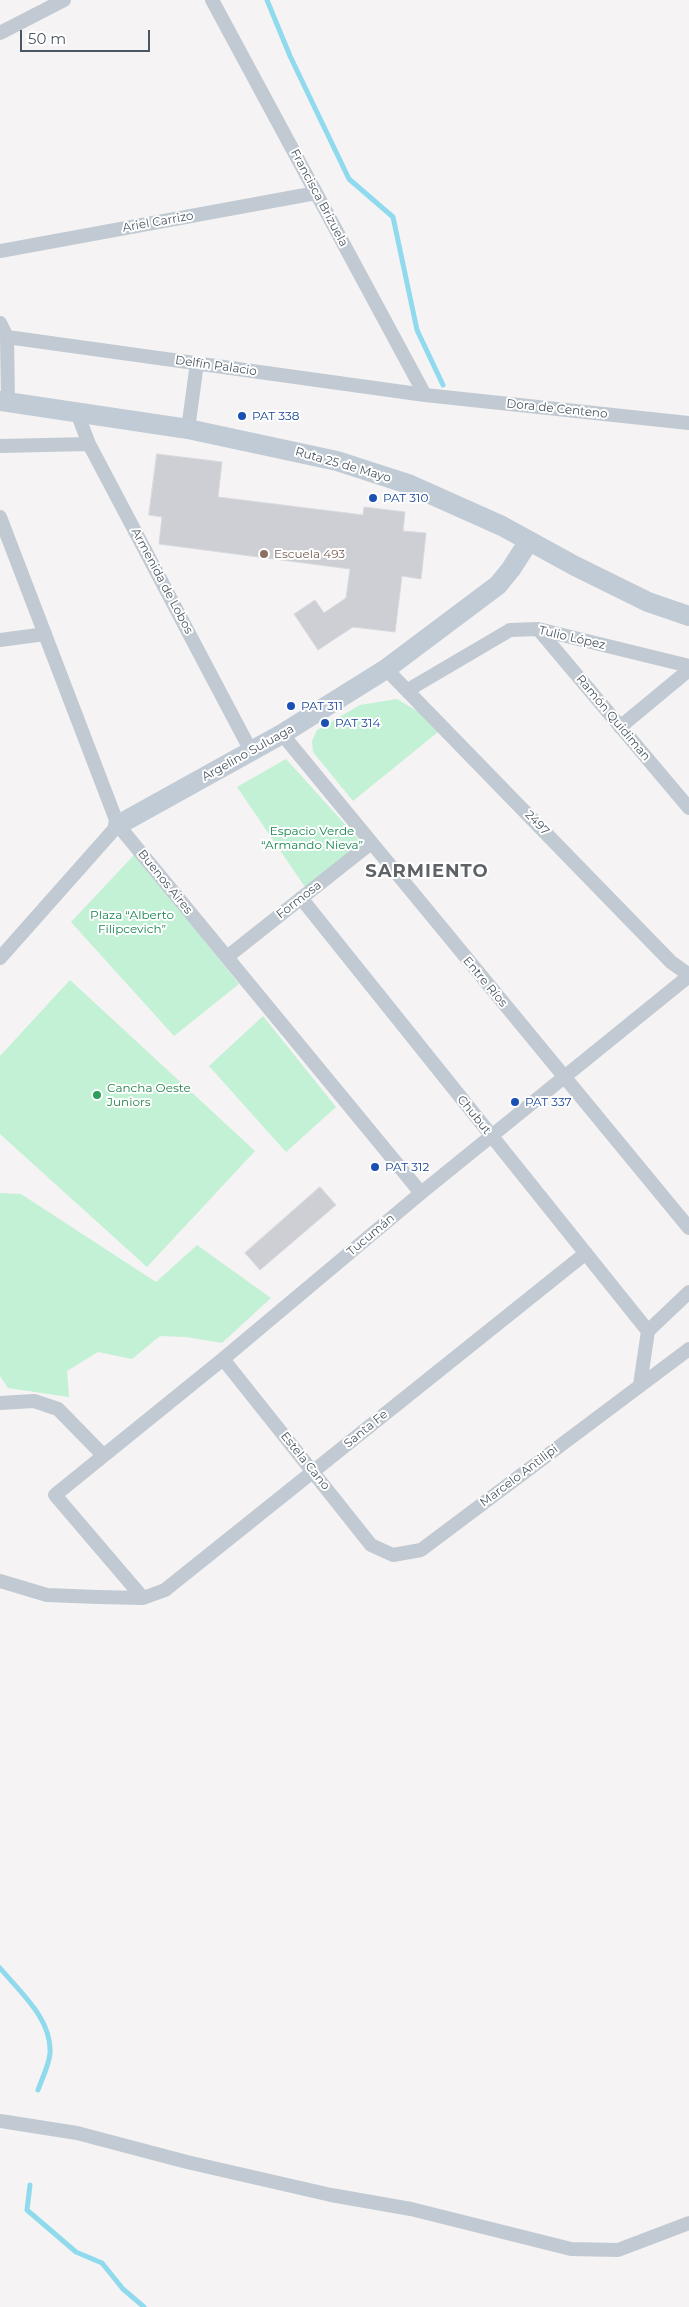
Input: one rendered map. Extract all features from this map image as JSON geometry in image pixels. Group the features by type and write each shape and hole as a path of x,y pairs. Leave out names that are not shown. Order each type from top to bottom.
{"main road":[{"name":"Ruta 25 de Mayo","path":"4,401 76,410 188,428 337,461 408,484 502,526 648,602 689,616"},
{"name":"Argelino Suluaga","path":"118,825 282,734 386,669 498,586 529,541"}],"street":[{"path":"0,33 64,0"},
{"name":"Francisca Brizuela","path":"212,0 426,395"},
{"name":"Ariel Carrizo","path":"0,251 316,193"},
{"path":"0,322 7,337 4,401"},
{"name":"Delfín Palacio","path":"7,337 426,395"},
{"path":"188,428 197,364"},
{"name":"Dora de Centeno","path":"426,395 689,423"},
{"name":"Armenida de Lobos","path":"76,410 89,444 251,751"},
{"path":"0,446 89,444"},
{"name":"Buenos Aires","path":"0,517 118,825 421,1193"},
{"name":"Tulio López","path":"408,690 510,630 538,628 689,666"},
{"name":"Ramón Quidiman","path":"538,628 689,808"},
{"path":"0,640 45,634"},
{"name":"2497","path":"386,669 671,962 689,975"},
{"path":"620,727 689,670"},
{"name":"Entre Ríos","path":"282,734 689,1228"},
{"name":"Argelino Suluaga","path":"1,951 118,825"},
{"name":"Formosa","path":"227,957 370,843"},
{"name":"Chubut","path":"301,898 648,1331"},
{"name":"Tucumán","path":"143,1598 55,1495 689,975"},
{"name":"Santa Fe","path":"143,1598 165,1590 586,1253"},
{"path":"640,1385 648,1331 689,1292"},
{"name":"Marcelo Antilipi","path":"393,1555 421,1550 689,1349"},
{"name":"Estela Cano","path":"223,1359 372,1545 393,1555"},
{"path":"0,1403 34,1401 58,1409 103,1455"},
{"path":"0,1581 47,1595 143,1598"},
{"path":"0,2121 77,2133 187,2162 331,2195 411,2209 571,2248 618,2250 689,2223"}],"green space":[{"path":"397,699 426,716 438,732 353,801 313,752 312,741 317,730 360,705"},
{"name":"Espacio Verde “Armando Nieva”","path":"286,759 362,843 305,887 237,787"},
{"name":"Plaza “Alberto Filipcevich”","path":"135,854 239,984 174,1036 71,922"},
{"name":"Cancha Oeste Juniors","path":"70,980 255,1151 147,1267 0,1134 0,1056"},
{"path":"263,1016 336,1107 286,1152 209,1066"},
{"path":"0,1193 21,1194 156,1282 197,1245 271,1298 222,1343 186,1337 160,1336 132,1359 98,1352 67,1371 69,1397 8,1388 0,1376"}],"building":[{"path":"157,454 222,462 218,497 363,515 364,507 405,512 403,531 426,533 421,579 402,576 395,632 353,627 318,650 294,614 315,600 324,613 346,598 350,569 159,544 162,517 149,515"},
{"path":"320,1187 336,1205 260,1270 245,1253"}],"waterway":[{"path":"267,0 290,56 349,179 393,217 417,330 443,385"},
{"path":"0,1968 25,1996 46,2029 50,2053 38,2090"},
{"path":"30,2185 27,2210 76,2252 102,2263 123,2289 144,2307"}],"place":[{"name":"PAT 338","path":"242,416"},
{"name":"PAT 310","path":"373,498"},
{"name":"Escuela 493","path":"264,554"},
{"name":"PAT 311","path":"291,706"},
{"name":"PAT 314","path":"325,723"},
{"name":"Cancha Oeste Juniors","path":"97,1095"},
{"name":"PAT 337","path":"515,1102"},
{"name":"PAT 312","path":"375,1167"}],"district":[{"name":"SARMIENTO","path":"427,872"}]}
